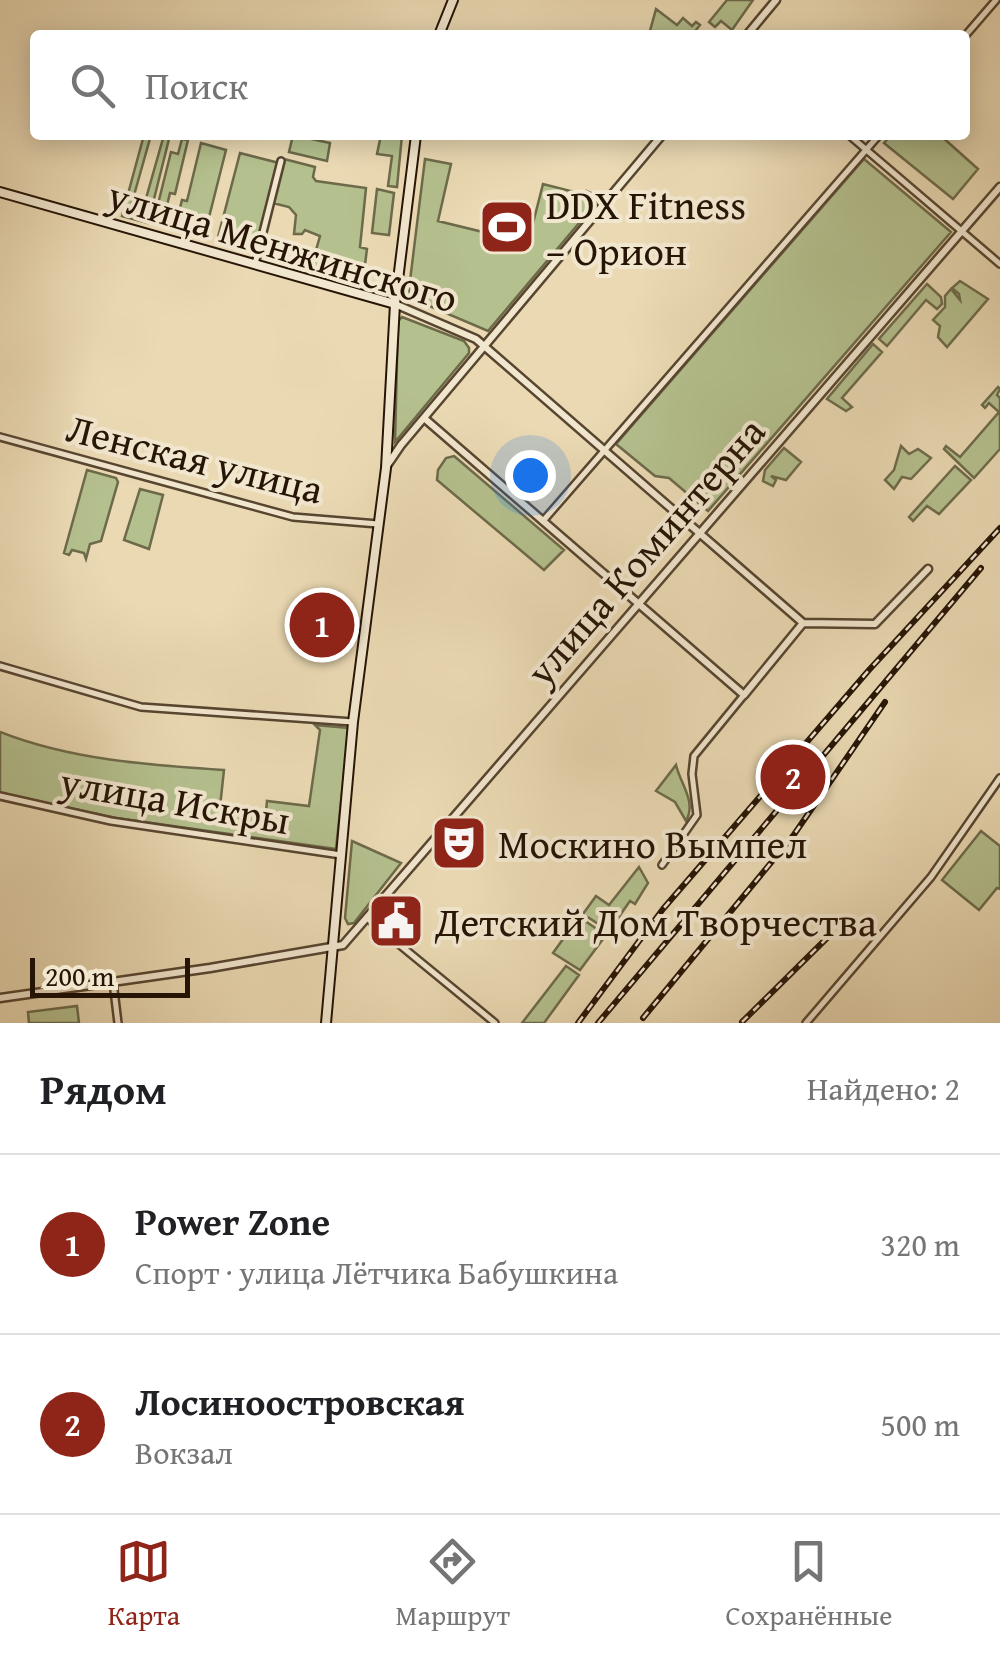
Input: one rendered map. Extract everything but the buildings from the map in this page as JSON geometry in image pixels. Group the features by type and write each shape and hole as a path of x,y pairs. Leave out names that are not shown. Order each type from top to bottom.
{"main road":[{"path":"441,30 453,0"},
{"path":"326,1023 354,722 386,468 395,304 415,140"},
{"name":"улица Менжинского","path":"0,192 395,304"}],"street":[{"path":"751,30 776,0"},
{"path":"970,30 996,0"},
{"path":"386,468 658,140"},
{"path":"856,140 1000,264"},
{"path":"543,521 875,140"},
{"path":"255,264 281,160"},
{"name":"улица Коминтерна","path":"331,947 343,945 367,918 1000,187"},
{"name":"улица Менжинского","path":"395,304 470,335 803,623"},
{"path":"424,418 744,694"},
{"name":"Ленская улица","path":"0,437 290,517 378,524"},
{"path":"662,864 696,818 692,764 697,749 803,623 875,624 928,568"},
{"path":"0,666 140,707 354,722"},
{"path":"806,1023 931,877 1000,778"},
{"name":"улица Искры","path":"0,796 130,824 340,855"},
{"path":"367,918 495,1023"},
{"path":"0,998 331,947"},
{"path":"113,982 118,1023"}],"green space":[{"path":"727,0 753,0 732,30 721,21 715,27 709,22"},
{"path":"656,9 677,25 683,18 692,26 696,22 700,25 696,30 650,30"},
{"path":"143,140 150,140 129,213 141,216 163,140 169,140 148,223 122,216"},
{"path":"182,140 188,140 175,194 170,193 163,222 154,220 171,152 178,154"},
{"path":"292,140 330,143 327,161 289,152"},
{"path":"380,140 402,140 397,187 388,186 392,156 377,154"},
{"path":"946,140 978,169 953,199 884,143"},
{"path":"201,143 226,150 204,237 175,227 182,200 187,201"},
{"path":"240,153 279,163 255,253 217,241"},
{"path":"284,159 315,167 316,181 366,188 360,247 367,249 363,280 311,268 320,236 305,230 294,234 296,215 289,207 273,203"},
{"path":"425,159 451,164 438,221 528,243 543,184 601,197 488,331 408,297"},
{"path":"864,159 951,232 708,511 669,478 655,476 616,444"},
{"path":"377,189 394,193 389,235 372,233"},
{"path":"960,281 988,299 947,347 938,337 940,326 933,320 945,307 945,296 951,289 960,300 952,288"},
{"path":"927,284 941,297 942,304 937,309 926,300 887,346 879,339"},
{"path":"402,317 464,341 469,353 395,442 398,321"},
{"path":"873,344 882,352 842,398 852,407 846,411 827,399"},
{"path":"1000,389 1000,449 974,478 944,449 946,446 960,457 999,412 989,403 985,408 982,405"},
{"path":"901,446 909,454 918,449 931,458 911,479 902,477 894,489 885,480 894,470"},
{"path":"784,448 801,462 786,480 771,476 776,480 773,486 763,481 765,470"},
{"path":"454,456 564,550 544,570 437,480 446,458"},
{"path":"955,466 971,480 939,514 927,506 913,521 909,517"},
{"path":"87,470 116,478 118,482 101,541 90,544 86,559 84,553 64,553"},
{"path":"140,489 163,495 149,549 124,540"},
{"path":"315,725 349,728 336,849 116,818 0,793 0,732 82,755 224,770 220,807 266,812 267,801 309,806 320,730"},
{"path":"676,765 689,800 686,821 675,802 656,791"},
{"path":"981,831 1000,846 1000,889 979,910 942,880"},
{"path":"352,841 401,863 354,923 348,924 345,918"},
{"path":"639,867 648,883 635,904 630,901 609,931 583,914 596,896 609,905"},
{"path":"579,917 606,935 580,970 553,953"},
{"path":"566,966 579,975 544,1023 522,1023"},
{"path":"77,1006 79,1023 29,1023 28,1012"}],"railway":[{"path":"578,1023 663,909 869,670 1000,528"},
{"path":"598,1023 981,568"},
{"path":"643,1018 793,836 885,702"},
{"path":"742,1022 829,936"}],"place":[{"name":"DDX Fitness – Орион","path":"507,227"},
{"name":"Power Zone","path":"322,625"},
{"name":"Лосиноостровская","path":"793,777"},
{"name":"Москино Вымпел","path":"459,843"},
{"name":"Детский Дом Творчества","path":"396,921"}]}
